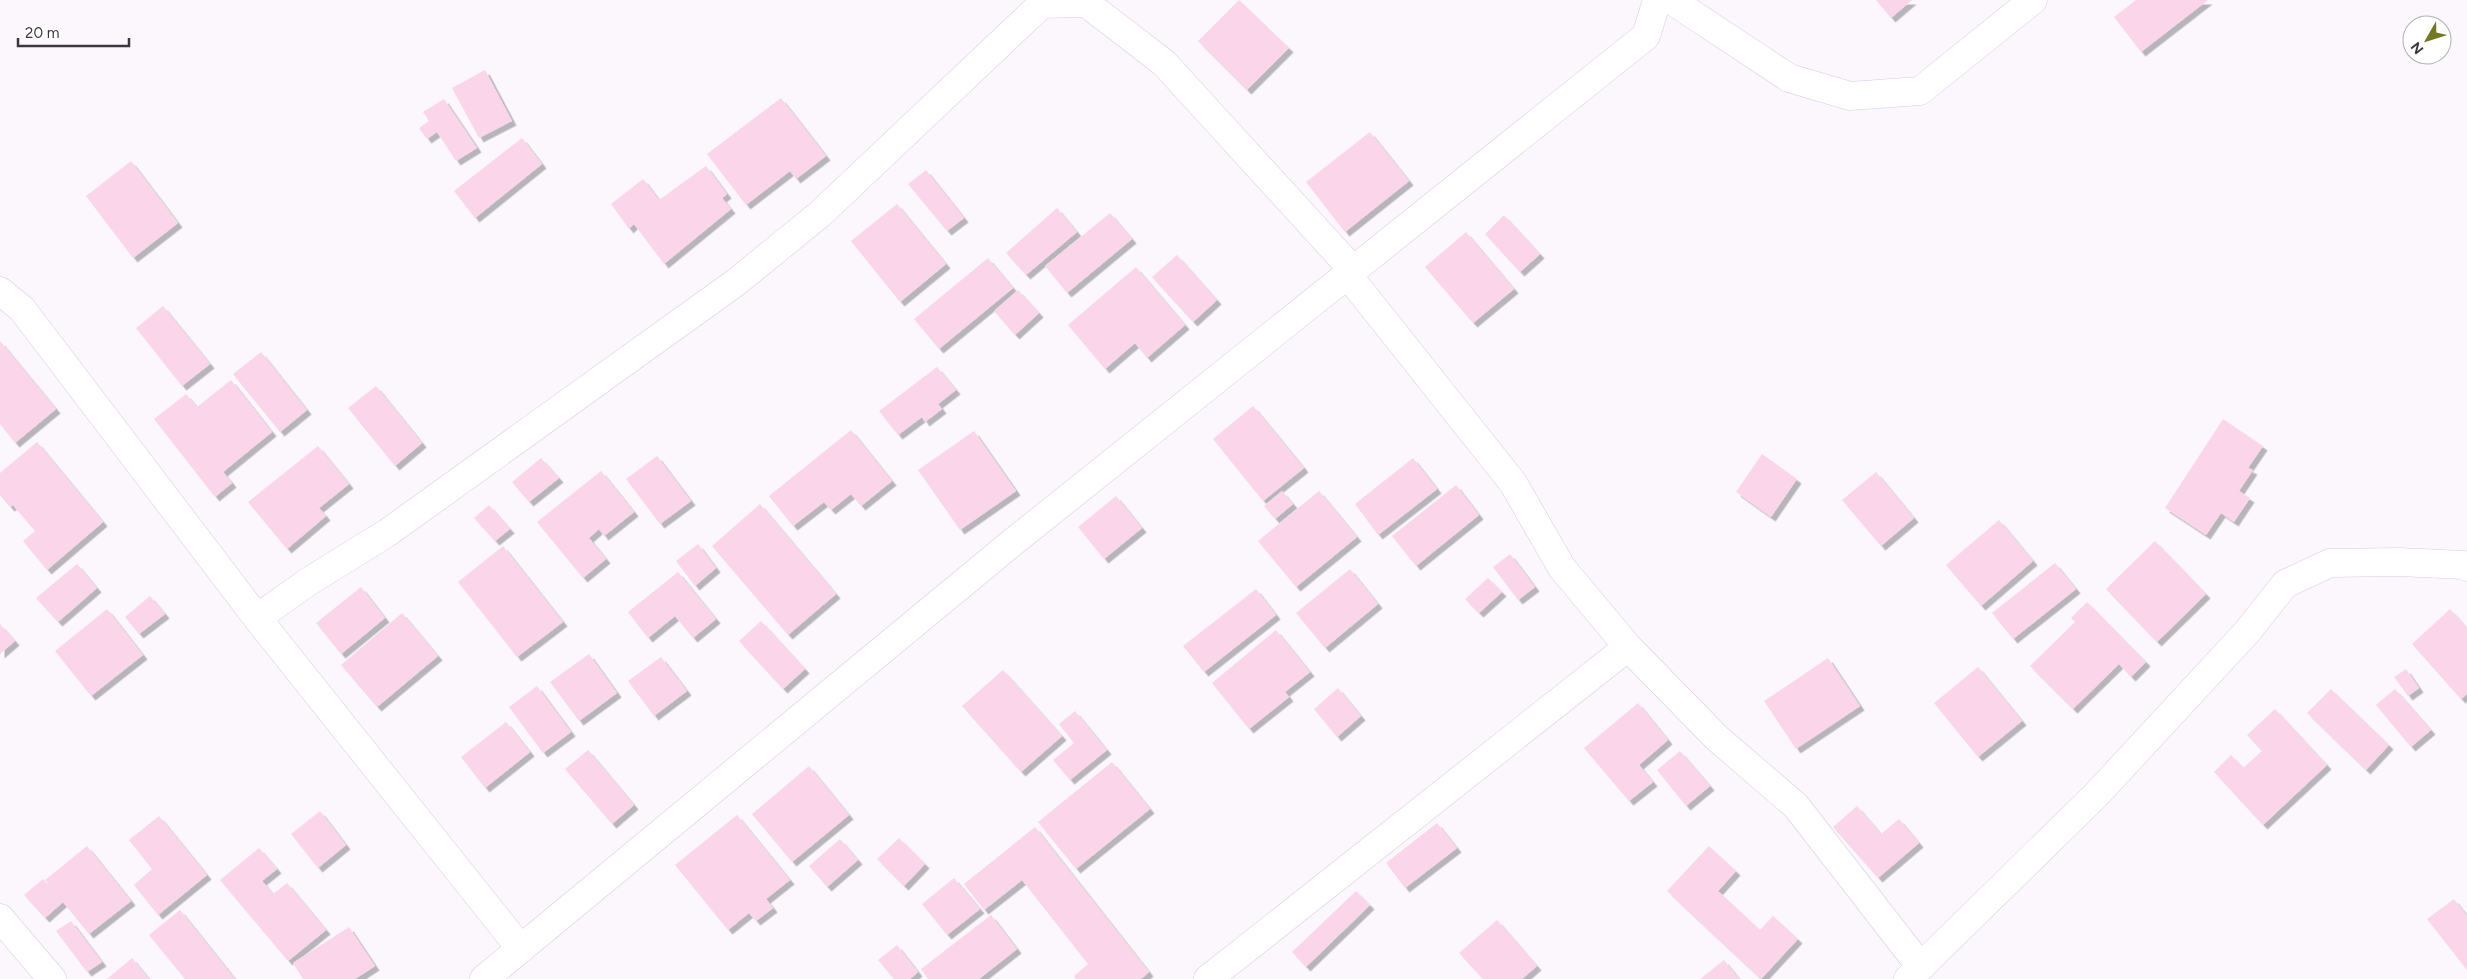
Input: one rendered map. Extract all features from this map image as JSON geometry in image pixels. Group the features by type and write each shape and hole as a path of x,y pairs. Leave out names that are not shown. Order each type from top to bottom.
{"street":[{"path":"484,979 1013,542 1646,36 1657,0"},
{"path":"1670,0 1789,78 1850,96 1920,91 2032,0"},
{"path":"258,618 308,582 387,533 736,283 820,214 1042,4 1086,3 1164,63 1350,272 1513,483 1562,568 1628,647 1717,738 1796,806 1915,973 2096,795 2247,632 2285,584 2330,563 2399,562 2464,565 2467,567"},
{"path":"0,291 22,309 258,618 521,949"},
{"path":"1208,979 1628,647"},
{"path":"0,918 52,979"}],"building":[{"path":"1239,0 1289,48 1247,90 1198,41"},
{"path":"1876,0 1912,0 1891,18"},
{"path":"2136,0 2208,0 2141,52 2114,17"},
{"path":"485,70 512,121 479,138 452,88"},
{"path":"781,98 826,156 796,179 790,171 746,205 707,154"},
{"path":"444,99 477,148 456,161 437,132 427,139 419,128 429,121 423,112"},
{"path":"1370,132 1409,181 1345,232 1306,182"},
{"path":"522,138 542,164 475,218 454,191"},
{"path":"131,161 178,223 133,258 86,196"},
{"path":"706,166 727,194 722,198 731,209 664,264 634,224 629,229 611,204 643,179 659,200"},
{"path":"926,170 964,218 947,231 908,184"},
{"path":"897,204 946,264 900,302 851,241"},
{"path":"1057,208 1077,232 1026,275 1006,253"},
{"path":"1110,213 1132,239 1067,293 1045,266"},
{"path":"1504,215 1540,254 1520,272 1485,234"},
{"path":"1466,232 1514,289 1473,323 1425,267"},
{"path":"1177,255 1217,300 1193,322 1152,277"},
{"path":"988,258 1013,288 939,349 914,319"},
{"path":"1136,267 1185,325 1147,358 1135,343 1105,369 1068,325"},
{"path":"1018,290 1039,313 1015,335 994,311"},
{"path":"163,306 210,364 182,386 136,328"},
{"path":"0,341 56,409 15,443 0,424"},
{"path":"261,352 307,410 280,432 233,374"},
{"path":"937,367 956,390 938,404 942,409 925,422 922,417 898,435 879,411"},
{"path":"231,380 272,432 223,472 232,483 215,497 154,419 186,394 197,407"},
{"path":"376,386 422,443 395,466 348,408"},
{"path":"1253,406 1304,468 1263,501 1213,439"},
{"path":"2223,419 2263,446 2248,468 2253,470 2239,491 2250,498 2234,522 2221,513 2206,535 2165,508"},
{"path":"851,430 892,481 861,506 851,494 831,510 824,502 793,526 769,496"},
{"path":"974,431 1016,491 960,530 918,470"},
{"path":"37,442 103,522 47,570 23,541 35,531 13,505 10,507 0,495 0,473"},
{"path":"318,446 349,484 319,508 326,516 287,549 248,502"},
{"path":"1762,454 1797,479 1771,517 1736,492"},
{"path":"657,456 691,501 660,524 626,479"},
{"path":"541,458 559,478 529,502 512,482"},
{"path":"1413,458 1437,489 1378,535 1355,504"},
{"path":"601,471 634,512 604,536 599,529 589,538 606,559 583,578 537,522"},
{"path":"1876,472 1914,518 1881,546 1842,500"},
{"path":"1456,485 1479,515 1416,566 1392,536"},
{"path":"1282,491 1293,504 1275,519 1264,506"},
{"path":"1319,491 1357,537 1296,587 1258,541"},
{"path":"1116,496 1142,528 1104,559 1078,527"},
{"path":"760,504 836,594 788,635 712,546"},
{"path":"489,505 510,529 495,541 474,518"},
{"path":"1999,520 2033,561 1981,606 1946,565"},
{"path":"2155,541 2206,594 2157,642 2106,589"},
{"path":"698,544 716,568 695,586 676,561"},
{"path":"503,546 563,622 517,657 458,582"},
{"path":"1510,554 1535,587 1518,600 1493,567"},
{"path":"2055,563 2076,589 2013,639 1992,613"},
{"path":"77,564 97,588 58,622 36,598"},
{"path":"1350,569 1378,604 1325,648 1296,613"},
{"path":"678,572 716,619 693,638 675,616 648,638 628,612"},
{"path":"1488,578 1502,592 1479,613 1465,599"},
{"path":"361,587 385,618 341,654 316,623"},
{"path":"1256,589 1276,615 1204,672 1183,646"},
{"path":"150,596 165,614 139,634 125,617"},
{"path":"2087,602 2146,662 2131,677 2119,664 2073,709 2030,666 2075,622 2071,618"},
{"path":"107,609 143,655 91,696 55,651"},
{"path":"2450,609 2467,628 2467,694 2461,699 2412,644"},
{"path":"402,613 438,656 377,707 341,665"},
{"path":"761,621 805,669 783,689 739,641"},
{"path":"0,624 15,641 0,654"},
{"path":"1276,630 1310,672 1285,692 1289,697 1249,729 1212,683"},
{"path":"589,654 617,693 579,721 550,682"},
{"path":"661,657 687,691 654,716 628,681"},
{"path":"1828,658 1860,706 1796,749 1764,701"},
{"path":"1978,667 2022,721 1978,757 1934,703"},
{"path":"2406,669 2419,688 2408,696 2394,677"},
{"path":"1003,670 1062,736 1021,772 962,706"},
{"path":"537,686 571,732 543,753 509,707"},
{"path":"1338,688 1361,716 1337,737 1314,709"},
{"path":"2331,689 2389,745 2366,770 2307,713"},
{"path":"2395,689 2431,730 2411,747 2376,705"},
{"path":"1638,703 1668,740 1639,765 1653,782 1629,801 1584,748"},
{"path":"2275,709 2327,765 2263,825 2214,772 2231,755 2243,768 2262,751 2247,735"},
{"path":"1075,711 1107,750 1070,780 1053,760 1074,743 1059,724"},
{"path":"506,722 530,752 485,788 461,757"},
{"path":"588,750 634,805 612,824 565,769"},
{"path":"1680,751 1710,786 1686,806 1657,770"},
{"path":"1112,762 1150,809 1076,869 1038,822"},
{"path":"809,766 849,815 792,862 752,814"},
{"path":"1857,806 1881,834 1899,819 1919,843 1878,878 1833,827"},
{"path":"320,811 346,845 318,868 291,834"},
{"path":"737,815 790,880 766,899 773,908 756,921 749,913 728,930 675,865"},
{"path":"159,816 207,875 158,915 134,885 152,869 129,840"},
{"path":"1437,823 1457,848 1405,888 1386,863"},
{"path":"1035,827 1149,972 1141,979 1076,979 1074,976 1088,964 1022,880 984,910 964,884"},
{"path":"899,838 925,864 904,886 877,859"},
{"path":"840,839 858,860 827,887 809,866"},
{"path":"87,846 131,901 89,934 45,880"},
{"path":"1709,846 1736,871 1718,891 1760,930 1773,916 1798,939 1761,979 1667,891"},
{"path":"259,848 277,869 262,881 273,894 287,883 326,930 288,961 220,880"},
{"path":"954,878 980,909 947,935 922,904"},
{"path":"43,879 63,902 45,918 24,895"},
{"path":"1356,891 1370,905 1306,967 1292,952"},
{"path":"2454,899 2467,916 2467,970 2427,919"},
{"path":"180,910 235,979 185,979 149,935"},
{"path":"991,915 1017,949 979,979 928,979 921,969"},
{"path":"1497,920 1537,966 1522,979 1483,979 1459,953"},
{"path":"71,921 102,962 87,972 56,931"},
{"path":"349,927 375,966 355,979 303,979 293,963"},
{"path":"897,945 918,972 910,979 894,979 878,960"},
{"path":"132,958 149,979 107,979"},
{"path":"1724,960 1739,979 1700,979"}]}
